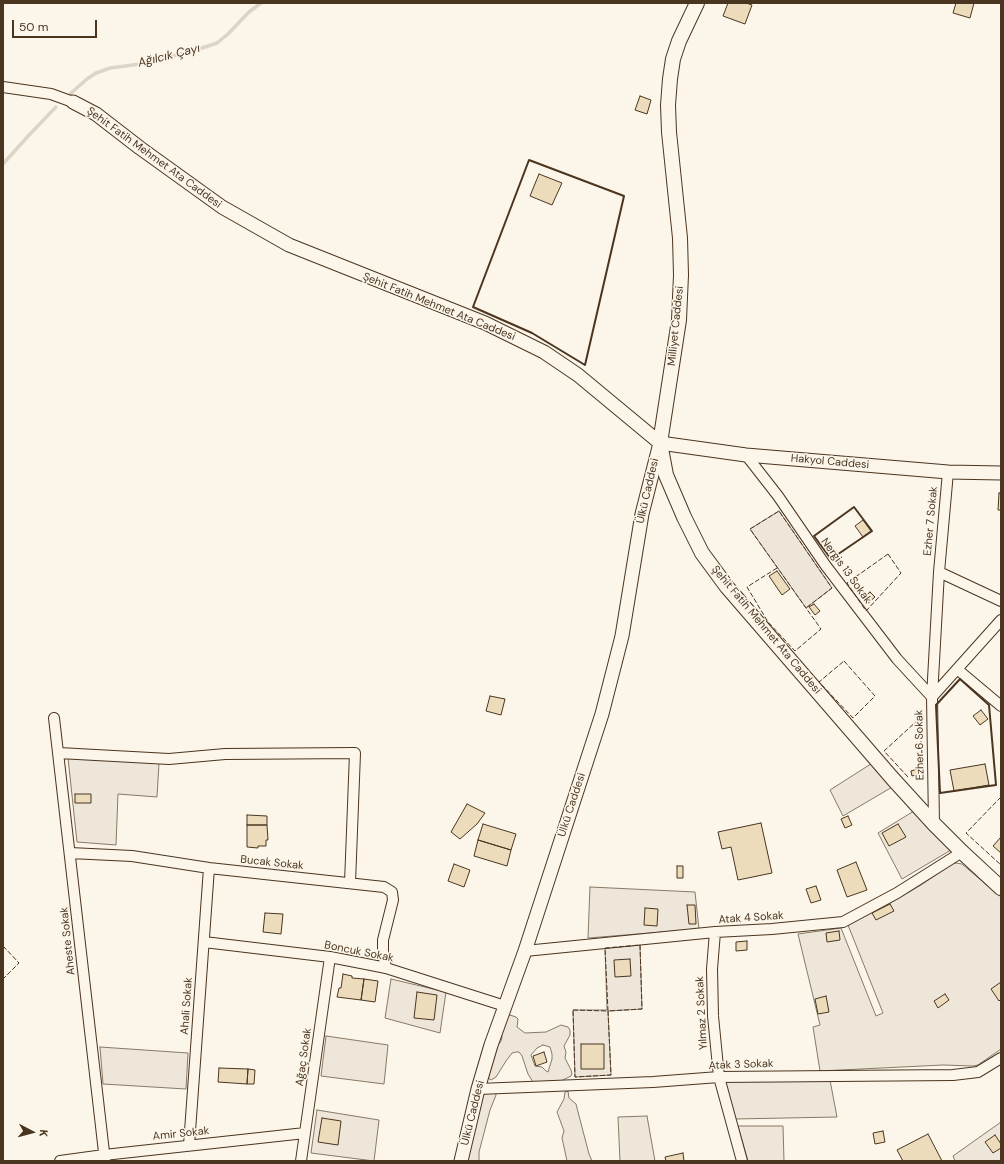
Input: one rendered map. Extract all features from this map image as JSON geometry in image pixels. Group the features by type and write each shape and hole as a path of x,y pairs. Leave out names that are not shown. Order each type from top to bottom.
{"main road":[{"name":"Milliyet Caddesi","path":"660,444 679,320 681,297 680,238 669,132 668,105 670,79 673,59 679,41 697,3"},
{"name":"Şehit Fatih Mehmet Ata Caddesi","path":"660,444 666,475 676,500 702,553 712,569 744,608 934,824 1001,888"}],"street":[{"path":"3,87 51,94 73,102"},
{"name":"Şehit Fatih Mehmet Ata Caddesi","path":"73,102 96,114 140,148 222,207 288,245 485,323 544,352 578,375 660,444"},
{"name":"Hakyol Caddesi","path":"660,444 746,455 948,472 1001,473"},
{"name":"Ülkü Caddesi","path":"461,1161 478,1089 505,1006 525,951 602,714 614,671 622,636 642,514 660,444"},
{"name":"Nergis 13 Sokak","path":"746,455 778,496 826,566 896,659 932,697"},
{"name":"Ezher 7 Sokak","path":"932,697 939,572 948,472"},
{"path":"939,572 1001,601"},
{"name":"Ezher 6 Sokak","path":"934,824 932,697 1001,620"},
{"path":"957,669 1001,706"},
{"name":"Aheste Sokak","path":"54,718 104,1158"},
{"path":"59,753 169,759 225,754 356,753 350,883"},
{"name":"Bucak Sokak","path":"70,852 132,856 209,868 384,887 392,892 393,900 383,940 383,953 386,968"},
{"name":"Atak 4 Sokak","path":"525,951 715,932 843,922 897,893 962,852"},
{"name":"Ahali Sokak","path":"189,1146 209,868"},
{"name":"Yılmaz 2 Sokak","path":"715,932 712,977 713,1016 719,1077 742,1161"},
{"name":"Boncuk Sokak","path":"204,942 330,957 386,968 505,1006"},
{"name":"Ağaç Sokak","path":"301,1161 330,957"},
{"name":"Atak 3 Sokak","path":"478,1089 645,1082 719,1077 968,1074 986,1068 1001,1058"},
{"name":"Amir Sokak","path":"60,1161 104,1158 189,1146 305,1133"}],"shaded area":[{"path":"779,511 832,588 806,608 750,529"},
{"path":"68,758 159,763 157,797 118,794 116,845 77,842"},
{"path":"874,762 894,786 843,816 830,790"},
{"path":"914,811 951,850 902,879 878,833"},
{"path":"952,864 962,864 1001,897 1001,1049 978,1065 973,1066 943,1065 820,1071 813,1027 820,1025 798,934 841,928 876,1016 883,1013 848,925 892,902"},
{"path":"590,887 695,892 699,929 588,938"},
{"path":"640,945 642,1009 608,1011 611,1075 575,1077 573,1010 607,1010 605,948"},
{"path":"391,979 446,992 440,1033 385,1018"},
{"path":"510,1015 516,1017 518,1019 517,1027 525,1033 546,1032 561,1025 568,1027 570,1030 570,1035 564,1046 566,1052 565,1058 571,1070 571,1076 561,1081 533,1082 528,1074 522,1056 519,1052 516,1052 512,1053 496,1077 491,1080 488,1078 496,1048 501,1041 501,1029 507,1016","holes":["543,1045 550,1047 552,1059 548,1072 542,1067 535,1066 531,1055 537,1048"]},
{"path":"326,1036 388,1045 384,1084 321,1076"},
{"path":"100,1047 188,1053 186,1089 103,1084"},
{"path":"725,1080 830,1080 837,1117 734,1119"},
{"path":"495,1090 496,1095 490,1110 479,1152 479,1161 465,1161 482,1092"},
{"path":"568,1091 569,1098 576,1104 592,1161 567,1161 562,1138 564,1131 557,1112 564,1099 565,1092"},
{"path":"317,1110 379,1120 374,1161 311,1153"},
{"path":"647,1116 655,1161 620,1161 618,1117"},
{"path":"1001,1122 1001,1161 955,1161 953,1156"},
{"path":"738,1126 783,1126 784,1161 748,1161"}],"building":[{"path":"728,3 746,3 752,5 745,24 723,16"},
{"path":"956,3 974,3 970,18 953,13"},
{"path":"640,96 651,100 647,114 635,110"},
{"path":"539,174 562,183 552,205 530,196"},
{"path":"999,493 1001,493 1001,510 998,510"},
{"path":"863,520 871,531 863,537 855,526"},
{"path":"777,571 790,589 782,595 769,576"},
{"path":"870,592 875,597 867,604 862,599"},
{"path":"814,604 820,611 815,615 809,607"},
{"path":"490,696 505,699 501,715 486,711"},
{"path":"981,710 988,719 980,725 973,716"},
{"path":"985,764 989,785 954,791 950,770"},
{"path":"920,768 922,773 912,776 911,771"},
{"path":"75,794 91,794 91,803 75,803"},
{"path":"467,804 485,813 477,824 460,839 451,832"},
{"path":"247,815 267,816 267,825 247,825"},
{"path":"848,816 852,825 845,828 841,819"},
{"path":"761,823 772,873 738,880 731,847 722,849 718,832"},
{"path":"483,824 516,834 511,850 478,840"},
{"path":"898,824 906,837 889,846 882,833"},
{"path":"247,825 267,825 268,840 266,840 266,846 258,846 258,848 247,847"},
{"path":"1001,837 1001,853 993,846"},
{"path":"478,840 511,850 507,866 474,856"},
{"path":"856,862 867,890 847,897 837,870"},
{"path":"454,864 470,870 464,887 448,881"},
{"path":"677,866 683,866 683,878 677,878"},
{"path":"816,886 821,900 811,903 806,889"},
{"path":"890,904 894,911 876,920 872,913"},
{"path":"687,905 695,905 696,924 689,924"},
{"path":"645,908 658,909 657,926 644,925"},
{"path":"265,913 283,914 281,934 263,932"},
{"path":"839,931 840,940 827,942 826,933"},
{"path":"747,941 747,950 736,951 736,942"},
{"path":"630,959 631,976 615,977 614,960"},
{"path":"343,974 352,976 352,978 364,979 361,1000 337,997 339,988 341,988"},
{"path":"364,979 378,981 375,1002 361,1000"},
{"path":"1001,982 1001,999 999,1001 991,989"},
{"path":"417,992 437,995 434,1020 414,1018"},
{"path":"945,994 949,1000 938,1008 934,1001"},
{"path":"826,996 829,1012 818,1014 815,999"},
{"path":"581,1044 604,1044 604,1069 581,1069"},
{"path":"544,1052 547,1062 536,1066 533,1056"},
{"path":"219,1068 248,1069 247,1084 218,1082"},
{"path":"248,1069 255,1070 254,1084 247,1084"},
{"path":"322,1118 341,1121 338,1145 318,1142"},
{"path":"883,1131 885,1142 875,1144 873,1133"},
{"path":"928,1134 942,1161 903,1161 897,1150"},
{"path":"995,1135 1001,1144 1001,1148 993,1153 985,1142"},
{"path":"683,1153 684,1161 666,1161 665,1157"}],"waterway":[{"name":"Ağılcık Çayı","path":"70,94 96,73 110,68 141,64 193,51 217,43 249,12 261,3"},
{"name":"Ağılcık Çayı","path":"3,164 56,107"}],"fence":[{"path":"777,568 747,587 768,622 795,651 821,629 806,608 750,529 779,511 832,588 806,608"},
{"path":"888,554 901,573 866,611 847,583 888,554"},
{"path":"844,661 875,696 853,718 819,682 844,661"},
{"path":"908,777 884,751 919,719 923,766"},
{"path":"1001,797 966,833 1001,865"},
{"path":"640,945 642,1009 608,1011 605,948 640,945"},
{"path":"3,946 19,963 3,979"},
{"path":"573,1010 608,1011 611,1075 575,1077 573,1010"}],"wall":[{"path":"529,160 624,196 585,365 532,333 473,307 529,160"},
{"path":"854,507 872,531 831,559 814,536 854,507"},
{"path":"960,679 989,705 996,785 940,793 936,705 960,679"}]}
